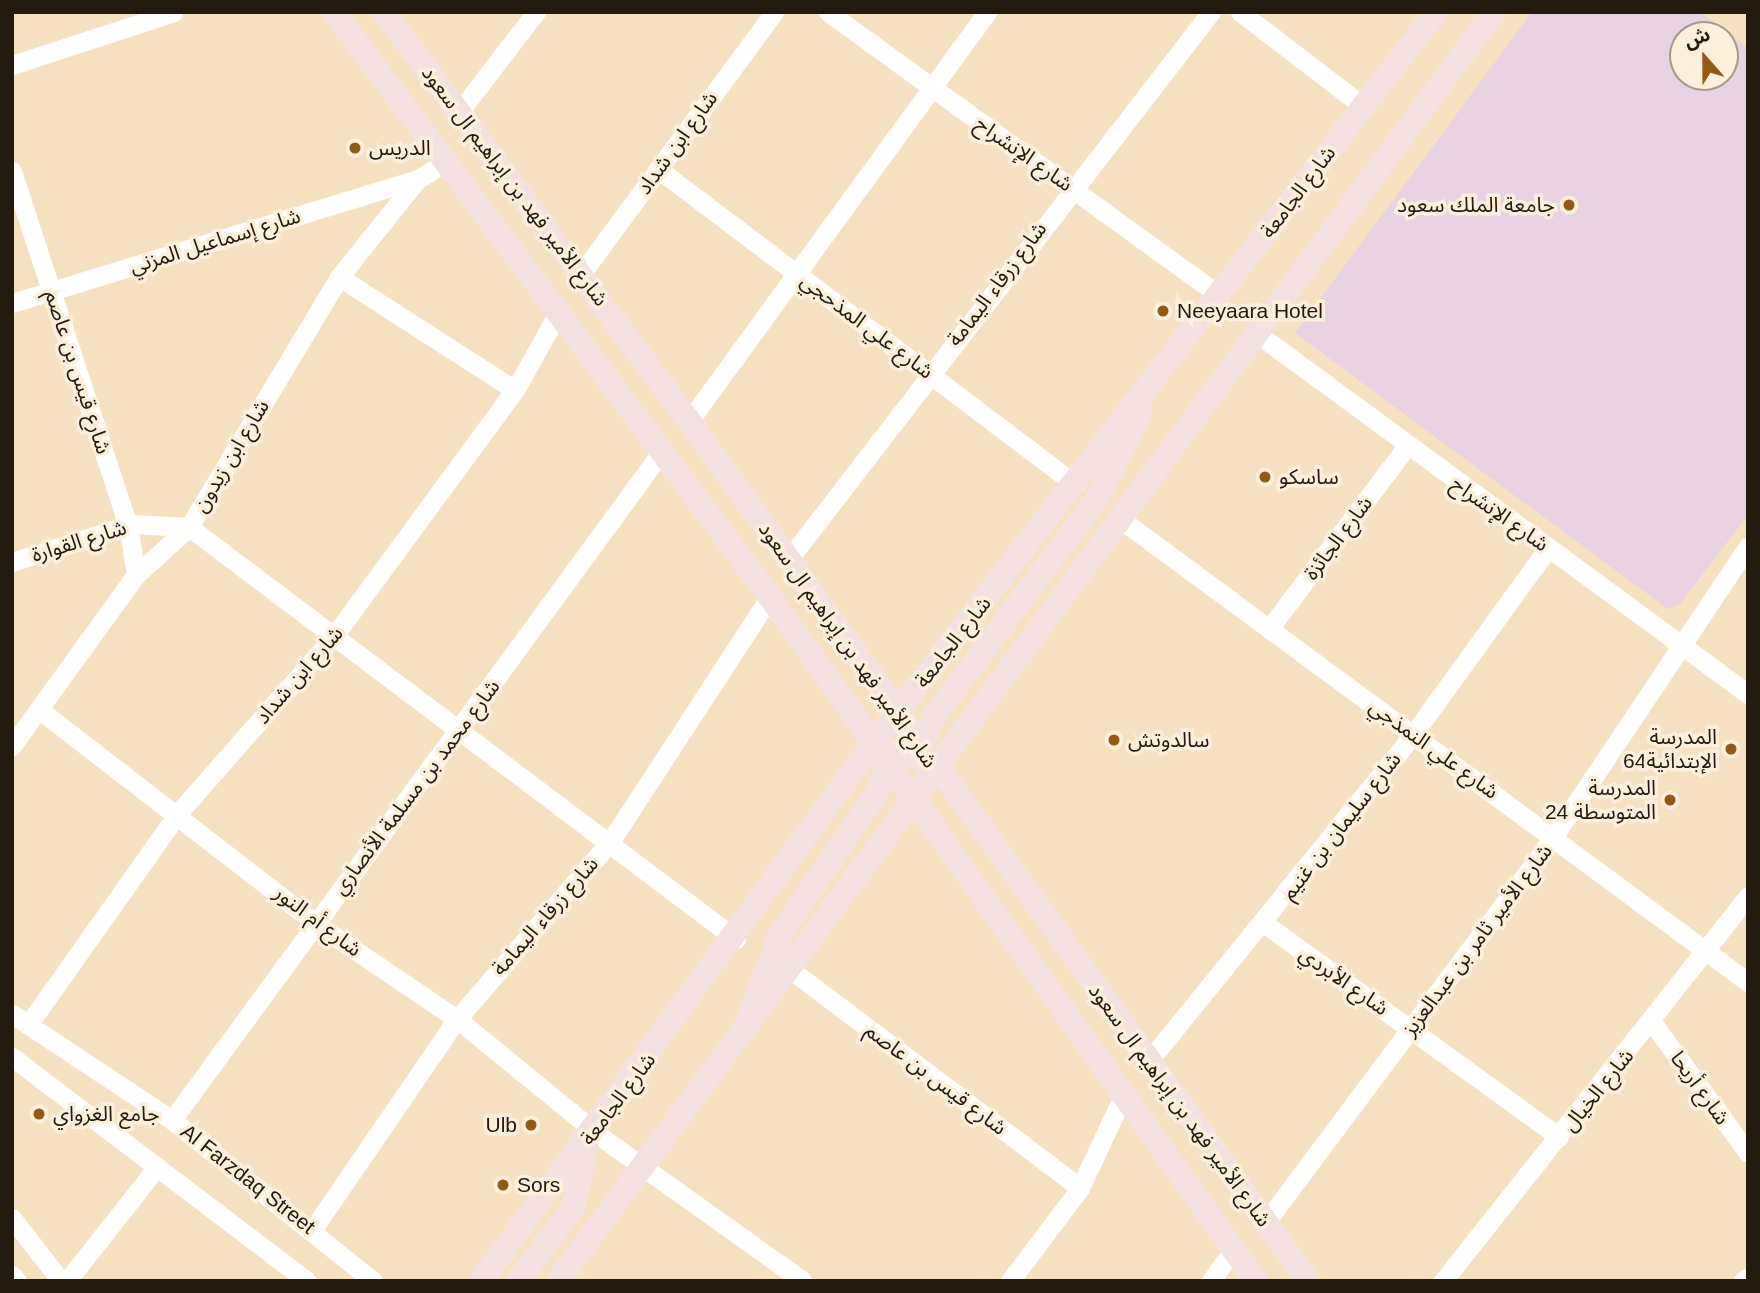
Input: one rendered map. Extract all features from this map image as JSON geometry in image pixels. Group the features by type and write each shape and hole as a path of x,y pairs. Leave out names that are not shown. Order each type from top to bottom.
{"main road":[{"name":"شارع الأمير فهد بن إبراهيم ال سعود","path":"334,12 443,163 770,597 1256,1281"},
{"name":"شارع الأمير فهد بن إبراهيم ال سعود","path":"384,12 689,421 919,746 1308,1281"},
{"name":"شارع الجامعة","path":"481,1281 736,939 874,742 1436,12"},
{"path":"558,1281 791,970 1119,517 1494,12"},
{"path":"914,798 919,746 1096,500 1153,383"},
{"path":"744,1033 775,944 890,765 897,714"},
{"path":"519,1281 574,1206 591,1136"}],"street":[{"path":"12,65 174,12"},
{"path":"459,112 536,12"},
{"name":"شارع ابن شداد","path":"581,274 774,12"},
{"name":"شارع الإنشراح","path":"828,12 1220,296"},
{"path":"689,421 986,12"},
{"name":"شارع زرقاء اليمامة","path":"788,560 1070,187 1211,12"},
{"path":"1240,12 1363,106"},
{"name":"شارع ابن زيدون","path":"12,746 41,711 136,575 189,527 339,277 418,179 443,163"},
{"name":"شارع علي المذحجي","path":"658,169 1075,484"},
{"name":"شارع قيس بن عاصم","path":"12,171 128,525 136,575"},
{"name":"شارع إسماعيل المزني","path":"12,303 418,179"},
{"path":"339,277 515,390"},
{"name":"شارع ابن شداد","path":"20,1019 179,812 334,636 515,390 557,315"},
{"name":"شارع الإنشراح","path":"1255,332 1406,447 1748,694"},
{"name":"شارع الجائزة","path":"1269,629 1406,447"},
{"name":"شارع محمد بن مسلمة الأنصاري","path":"172,1120 660,454"},
{"name":"شارع علي النمذجي","path":"1119,517 1748,982"},
{"name":"شارع القوارة","path":"12,562 128,525 189,527"},
{"path":"189,527 457,733 610,842 736,939"},
{"name":"شارع الأمير ثامر بن عبدالعزيز","path":"1265,1223 1554,836 1683,648 1713,591 1748,546"},
{"name":"شارع سليمان بن غنيم","path":"1148,1062 1265,924 1414,733 1548,548"},
{"name":"شارع زرقاء اليمامة","path":"313,1229 457,1019 610,842 770,597"},
{"name":"شارع أم النور","path":"41,711 179,812 315,923 457,1019 591,1136 645,1165"},
{"name":"شارع الخيال","path":"1443,1281 1652,1023 1748,896"},
{"name":"شارع الأبردي","path":"1265,924 1559,1138"},
{"name":"شارع قيس بن عاصم","path":"791,970 1080,1188"},
{"name":"Al Farzdaq Street","path":"20,1019 172,1120 313,1229 373,1281"},
{"name":"شارع أريحا","path":"1652,1023 1748,1153"},
{"name":"Al Farzdaq Street","path":"12,1057 157,1167 295,1277"},
{"path":"1010,1281 1080,1188 1124,1094"},
{"path":"645,1165 794,1278"},
{"path":"67,1281 157,1167"},
{"path":"12,1219 61,1281"},
{"path":"1210,1281 1233,1250"},
{"path":"12,1275 17,1281"},
{"path":"1743,1281 1748,1277"}],"shaded area":[{"name":"جامعة الملك سعود","path":"1532,12 1700,12 1712,21 1669,21 1669,91 1739,91 1739,41 1748,48 1748,515 1680,604 1668,609 1295,333"}],"place":[{"name":"الدريس","path":"355,148"},
{"name":"جامعة الملك سعود","path":"1569,205"},
{"name":"Neeyaara Hotel","path":"1163,311"},
{"name":"ساسكو","path":"1265,477"},
{"name":"سالدوتش","path":"1114,740"},
{"name":"المدرسة الإبتدائية64","path":"1731,749"},
{"name":"المدرسة المتوسطة 24","path":"1670,800"},
{"name":"جامع الغزواي","path":"39,1114"},
{"name":"Ulb","path":"531,1125"},
{"name":"Sors","path":"503,1185"}]}
